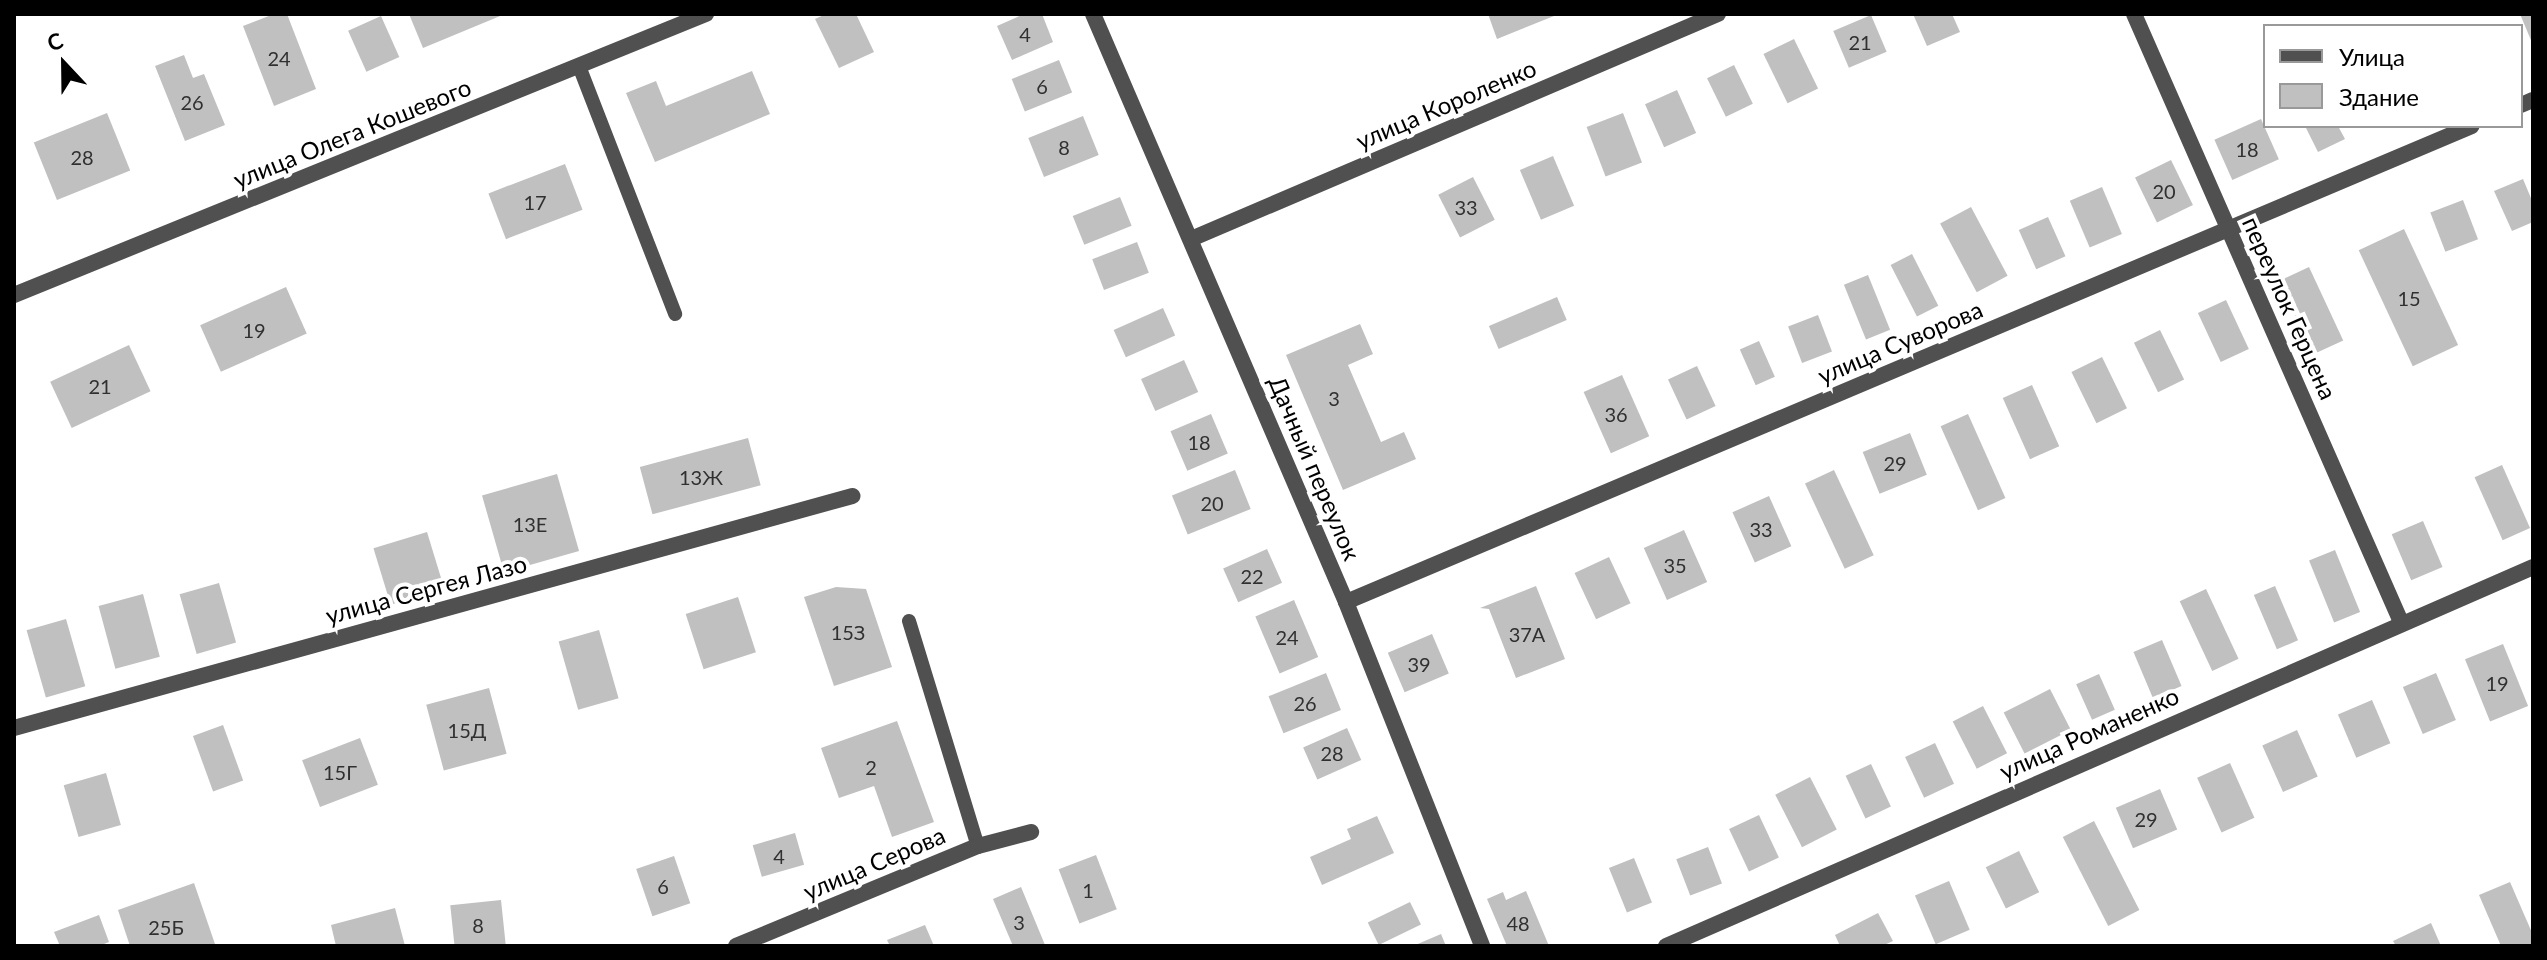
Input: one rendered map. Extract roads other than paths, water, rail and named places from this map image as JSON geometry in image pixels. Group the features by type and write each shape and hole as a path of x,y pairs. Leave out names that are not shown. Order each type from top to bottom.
{"street":[{"name":"улица Олега Кошевого","path":"14,295 706,14"},
{"name":"Дачный переулок","path":"1093,14 1346,602 1482,946"},
{"name":"улица Короленко","path":"1191,239 1718,14"},
{"name":"переулок Герцена","path":"2134,14 2401,622"},
{"name":"улица Суворова","path":"1346,602 2467,128"},
{"name":"улица Сергея Лазо","path":"14,728 852,496"},
{"name":"улица Романенко","path":"1666,946 2401,622 2533,567"},
{"name":"улица Серова","path":"736,946 978,846 1031,832"}],"lane":[{"path":"579,66 675,314"},
{"path":"909,621 978,846"}]}
